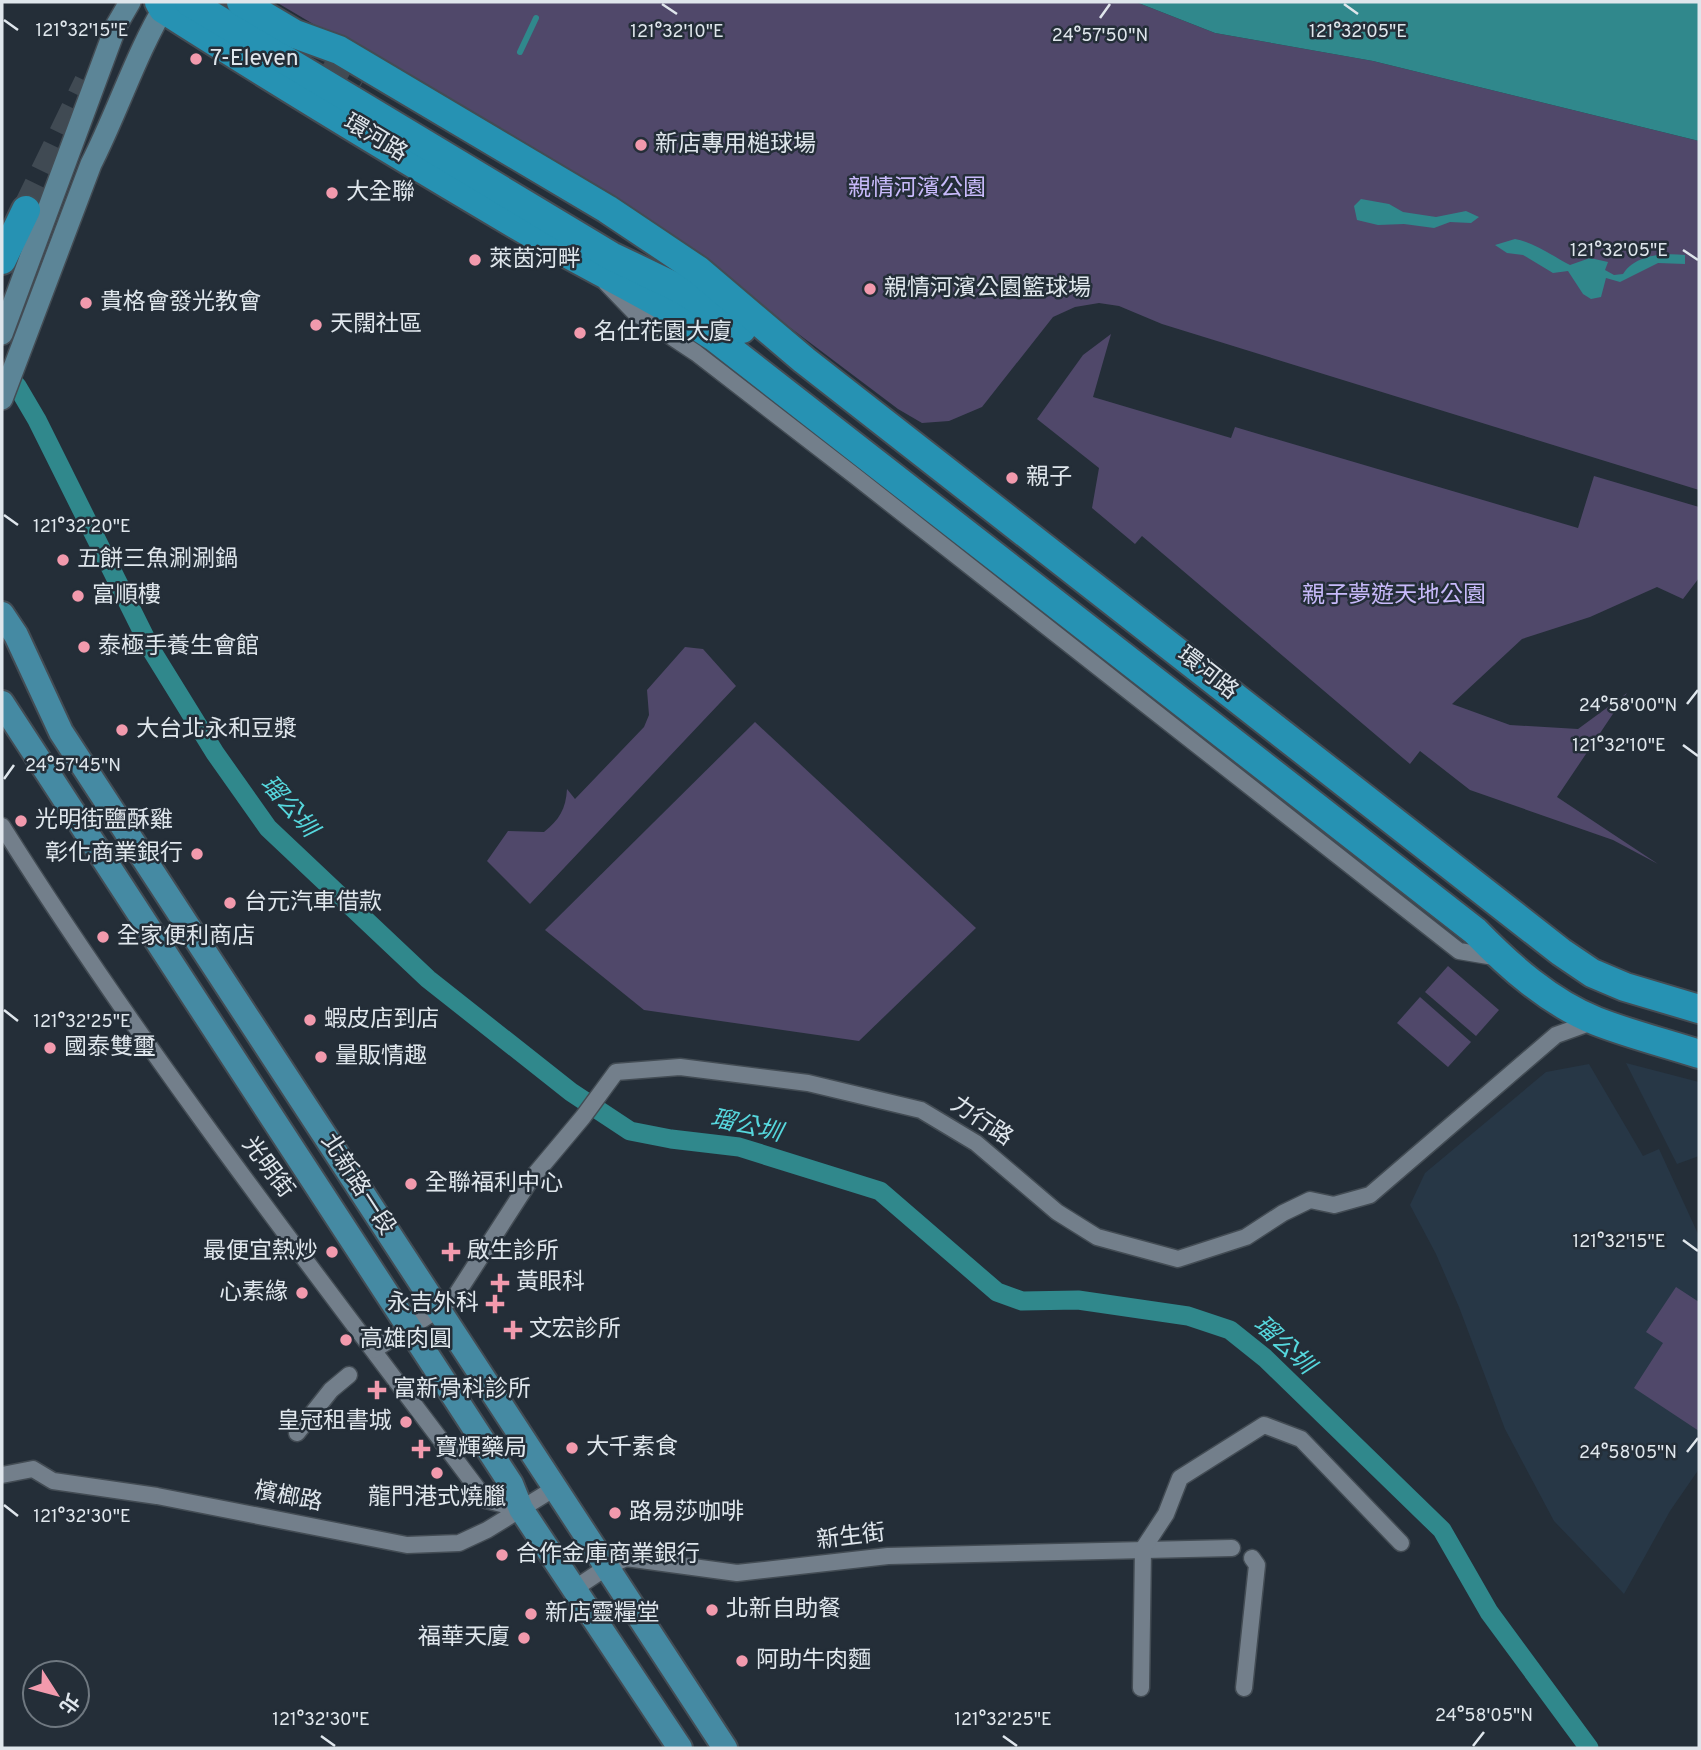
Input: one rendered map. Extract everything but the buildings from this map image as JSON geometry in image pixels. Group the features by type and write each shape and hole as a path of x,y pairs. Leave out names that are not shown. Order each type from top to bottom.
{"highway":[{"path":"241,2 295,34 339,50 607,209 698,270 734,303"},
{"path":"169,4 599,248 684,291 758,340 804,360"},
{"name":"環河路","path":"169,4 526,230 675,311 714,337 1475,931 1500,958 1551,996 1595,1021 1699,1054"},
{"path":"361,85 622,245 734,303"},
{"path":"2,260 26,210"},
{"name":"環河路","path":"734,303 1561,952 1592,972 1625,987 1699,1009"}],"main road":[{"path":"2,334 116,26 130,2"},
{"path":"2,399 91,164 109,129 141,50 169,4"},
{"path":"2,296 32,258"},
{"name":"北新路一段","path":"2,614 16,635 61,732 725,1748"},
{"name":"北新路一段","path":"2,703 511,1484 521,1509 680,1748"}],"street":[{"name":"光明街","path":"2,826 44,893 178,1088 486,1500 521,1509"},
{"name":"力行路","path":"374,1350 456,1296 531,1179 616,1072 680,1067 808,1083 921,1110 976,1143 1057,1212 1097,1237 1178,1259 1246,1237 1283,1213 1310,1200 1334,1205 1370,1195 1556,1035 1595,1021"},
{"path":"297,1433 331,1390 349,1375"},
{"path":"1140,1688 1143,1549 1166,1514 1180,1478 1264,1426 1301,1439 1401,1543"},
{"name":"檳榔路","path":"2,1475 33,1469 53,1481 157,1496 407,1545 458,1543 555,1488"},
{"name":"新生街","path":"574,1589 626,1558 737,1573 888,1556 1232,1548"},
{"path":"1244,1688 1257,1565 1252,1558"}],"shaded area":[{"path":"1626,1063 1699,1082 1699,1156 1677,1164"},
{"path":"1589,1064 1643,1156 1659,1149 1699,1236 1699,1469 1670,1511 1624,1594 1554,1521 1505,1429 1459,1307 1436,1254 1410,1205 1425,1173 1546,1072"}],"green space":[{"name":"親情河濱公園","path":"276,2 1136,2 1215,33 1373,61 1699,141 1699,490 1162,324 1119,306 1099,303 1075,307 1053,317 982,407 949,421 922,423 898,409 740,290 608,199"},
{"name":"親子夢遊天地公園","path":"1111,334 1093,397 1231,438 1235,427 1578,528 1594,476 1699,507 1699,578 1683,599 1657,587 1590,617 1522,639 1452,704 1510,725 1578,729 1627,693 1557,797 1658,864 1613,840 1470,790 1420,751 1410,764 1142,536 1135,544 1092,508 1099,468 1037,419 1083,355"},
{"path":"685,647 703,649 736,686 530,904 487,861 508,831 544,832 549,828 563,808 567,789 575,799 644,727 649,715 647,690"},
{"path":"755,722 976,928 859,1041 644,1010 545,930"},
{"path":"1448,966 1499,1010 1476,1036 1425,992"},
{"path":"1420,997 1471,1042 1448,1067 1397,1023"},
{"path":"1676,1287 1699,1302 1699,1431 1634,1388 1663,1343 1646,1332"}],"water":[{"path":"1136,2 1699,2 1699,141 1373,61 1215,33"},
{"path":"1361,199 1389,204 1403,212 1436,217 1466,211 1479,217 1471,223 1450,222 1434,228 1404,224 1378,225 1357,220 1354,206"},
{"path":"1515,239 1536,246 1570,265 1590,258 1608,262 1605,270 1614,275 1623,274 1635,262 1651,256 1685,255 1685,264 1658,263 1620,282 1606,278 1601,297 1591,299 1583,294 1568,271 1553,273 1523,255 1507,253 1495,245"}],"waterway":[{"path":"520,52 536,18"},
{"name":"瑠公圳","path":"17,386 37,420 152,651 215,753 268,828 428,979 571,1092 630,1131 739,1147 880,1191 997,1292 1022,1301 1078,1300 1188,1316 1230,1330 1265,1358 1442,1530 1489,1612 1589,1748"}],"tunnel":[{"path":"214,2 243,15 361,85"},
{"path":"26,210 88,82"}],"place":[{"name":"7-Eleven","path":"196,59"},
{"name":"新店專用槌球場","path":"641,145"},
{"name":"大全聯","path":"332,193"},
{"name":"萊茵河畔","path":"475,260"},
{"name":"親情河濱公園籃球場","path":"870,289"},
{"name":"貴格會發光教會","path":"86,303"},
{"name":"天闊社區","path":"316,325"},
{"name":"名仕花園大廈","path":"580,333"},
{"name":"親子","path":"1012,478"},
{"name":"五餅三魚涮涮鍋","path":"63,560"},
{"name":"富順樓","path":"78,596"},
{"name":"泰極手養生會館","path":"84,647"},
{"name":"大台北永和豆漿","path":"122,730"},
{"name":"光明街鹽酥雞","path":"21,821"},
{"name":"彰化商業銀行","path":"197,854"},
{"name":"台元汽車借款","path":"230,903"},
{"name":"全家便利商店","path":"103,937"},
{"name":"蝦皮店到店","path":"310,1020"},
{"name":"國泰雙璽","path":"50,1048"},
{"name":"量販情趣","path":"321,1057"},
{"name":"全聯福利中心","path":"411,1184"},
{"name":"最便宜熱炒","path":"332,1252"},
{"name":"啟生診所","path":"451,1252"},
{"name":"黃眼科","path":"500,1283"},
{"name":"心素緣","path":"302,1293"},
{"name":"永吉外科","path":"495,1304"},
{"name":"文宏診所","path":"513,1330"},
{"name":"高雄肉圓","path":"346,1340"},
{"name":"富新骨科診所","path":"377,1390"},
{"name":"皇冠租書城","path":"406,1422"},
{"name":"大千素食","path":"572,1448"},
{"name":"寶輝藥局","path":"421,1449"},
{"name":"龍門港式燒臘","path":"437,1473"},
{"name":"路易莎咖啡","path":"615,1513"},
{"name":"合作金庫商業銀行","path":"502,1555"},
{"name":"北新自助餐","path":"712,1610"},
{"name":"新店靈糧堂","path":"531,1614"},
{"name":"福華天廈","path":"524,1638"},
{"name":"阿助牛肉麵","path":"742,1661"}]}
